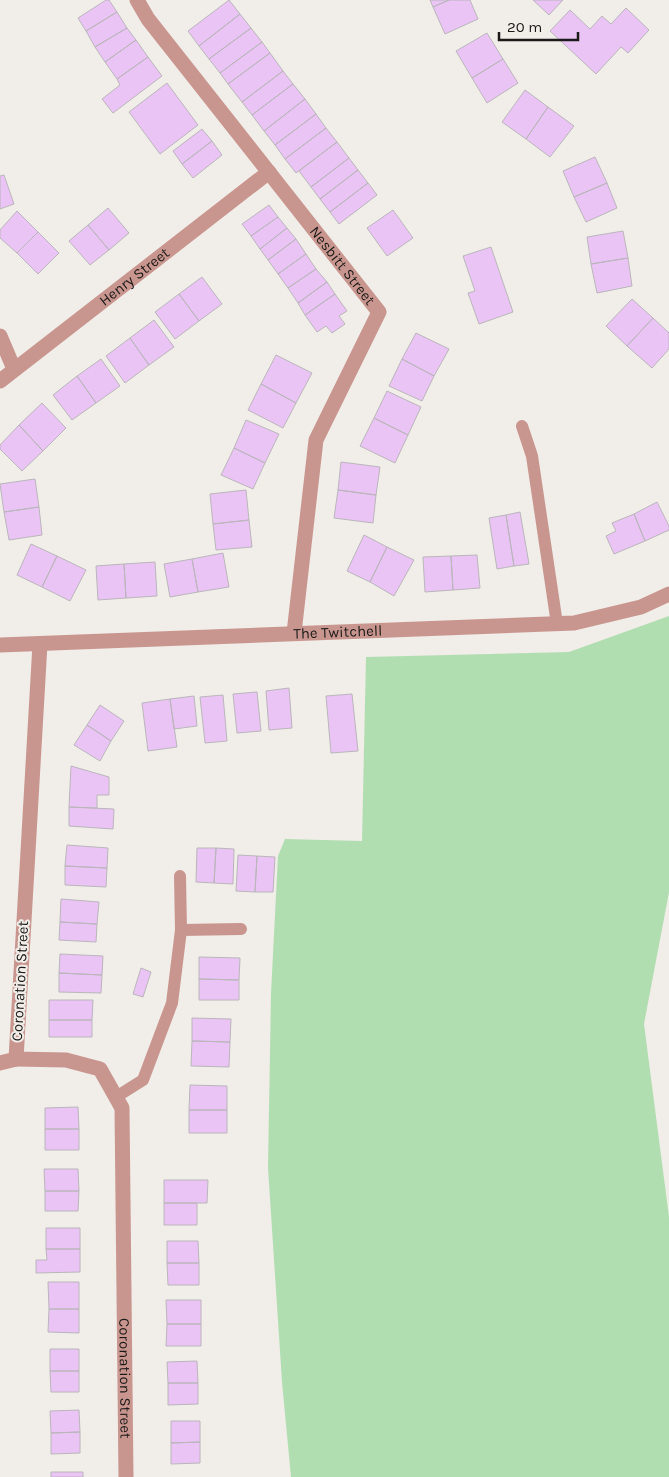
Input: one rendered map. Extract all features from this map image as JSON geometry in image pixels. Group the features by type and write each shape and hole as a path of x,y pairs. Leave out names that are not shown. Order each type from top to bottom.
{"street":[{"name":"Nesbitt Street","path":"137,0 148,19 379,312 316,440 294,633"},
{"name":"Henry Street","path":"0,381 269,172"},
{"path":"0,336 14,369"},
{"name":"The Twitchell","path":"0,645 574,623 641,607 669,594"},
{"name":"Coronation Street","path":"40,644 16,1059 66,1060 100,1069 122,1108 126,1477"},
{"path":"0,1063 16,1059"}],"lane":[{"path":"522,426 532,456 557,624"},
{"path":"116,1097 143,1080 172,1003 181,930 180,876"},
{"path":"181,930 241,929"}],"green space":[{"path":"669,616 669,892 644,1024 669,1217 669,1477 291,1477 282,1382 268,1168 271,993 278,856 285,839 362,841 366,657 569,652"}],"building":[{"path":"106,0 109,0 117,12 86,31 78,18"},
{"path":"229,0 240,14 199,46 188,31"},
{"path":"430,0 449,0 433,7"},
{"path":"449,0 470,0 478,19 445,34 433,7"},
{"path":"533,0 563,0 549,15"},
{"path":"626,8 649,30 628,53 621,47 596,74 550,31 570,10 590,29 602,16 611,24"},
{"path":"117,12 127,28 95,47 86,31"},
{"path":"240,14 251,28 209,59 199,46"},
{"path":"127,28 136,40 105,62 95,47"},
{"path":"251,28 262,42 220,73 209,59"},
{"path":"487,33 503,59 472,78 456,51"},
{"path":"136,40 148,57 117,79 105,62"},
{"path":"262,42 270,53 228,84 220,73"},
{"path":"270,53 283,71 242,102 228,84"},
{"path":"148,57 162,76 113,113 102,99 120,85 117,79"},
{"path":"503,59 518,83 487,103 472,78"},
{"path":"283,71 293,84 252,115 242,102"},
{"path":"167,83 198,125 160,154 129,112"},
{"path":"293,84 305,99 264,131 252,115"},
{"path":"525,90 548,107 526,139 502,122"},
{"path":"305,99 316,114 275,145 264,131"},
{"path":"548,107 574,126 550,157 526,139"},
{"path":"316,114 326,128 285,159 275,145"},
{"path":"326,128 337,142 296,173 285,159"},
{"path":"202,129 212,141 182,164 173,151"},
{"path":"212,141 222,155 193,178 182,164"},
{"path":"337,142 349,158 311,187 299,171"},
{"path":"595,157 607,183 574,197 563,171"},
{"path":"349,158 358,170 320,199 311,187"},
{"path":"358,170 368,183 330,212 320,199"},
{"path":"4,175 14,204 0,209 0,176"},
{"path":"368,183 377,195 339,224 330,212"},
{"path":"607,183 617,208 586,222 574,197"},
{"path":"269,205 278,217 251,236 242,224"},
{"path":"108,208 129,233 109,250 88,225"},
{"path":"393,210 413,238 387,256 367,228"},
{"path":"17,211 38,232 17,253 0,238 0,230"},
{"path":"278,217 287,228 260,249 251,236"},
{"path":"88,225 109,250 90,265 69,241"},
{"path":"287,228 296,239 268,260 260,249"},
{"path":"623,231 628,258 591,264 587,237"},
{"path":"38,232 59,253 38,274 17,253"},
{"path":"296,239 306,254 278,274 268,260"},
{"path":"491,247 513,312 479,324 468,293 475,291 463,256"},
{"path":"306,254 316,269 288,288 278,274"},
{"path":"628,258 632,286 597,293 591,264"},
{"path":"316,269 327,282 298,303 288,288"},
{"path":"202,277 222,304 199,321 179,294"},
{"path":"327,282 335,294 305,315 298,303"},
{"path":"179,294 199,321 175,339 155,312"},
{"path":"335,294 347,311 339,316 345,324 332,333 326,326 317,332 305,315"},
{"path":"632,299 653,318 627,346 606,326"},
{"path":"653,318 669,333 669,349 652,368 627,346"},
{"path":"154,320 174,347 149,365 130,338"},
{"path":"416,333 449,349 434,376 402,359"},
{"path":"130,338 149,365 125,383 106,356"},
{"path":"276,355 312,373 296,403 261,384"},
{"path":"101,359 120,386 96,403 77,376"},
{"path":"402,359 434,376 422,401 389,386"},
{"path":"77,376 96,403 72,420 53,395"},
{"path":"261,384 296,403 283,428 248,410"},
{"path":"387,391 421,407 408,435 374,418"},
{"path":"42,403 66,428 43,451 19,425"},
{"path":"374,418 408,435 395,463 360,446"},
{"path":"246,420 279,434 265,463 234,448"},
{"path":"19,425 43,451 22,471 0,449 0,445"},
{"path":"234,448 265,463 253,489 221,475"},
{"path":"341,462 380,467 376,495 338,490"},
{"path":"35,479 39,507 4,512 0,484"},
{"path":"246,490 249,520 213,524 210,494"},
{"path":"338,490 376,495 373,523 334,518"},
{"path":"657,502 669,526 669,530 645,541 634,514"},
{"path":"39,507 42,535 9,540 4,512"},
{"path":"520,512 529,564 514,566 506,515"},
{"path":"634,514 645,541 614,554 606,536 616,531 612,523"},
{"path":"506,515 514,566 497,569 489,518"},
{"path":"249,520 252,547 216,550 213,524"},
{"path":"364,535 387,547 370,582 347,571"},
{"path":"31,544 57,556 42,587 17,575"},
{"path":"387,547 414,560 394,596 370,582"},
{"path":"223,553 229,587 198,592 192,559"},
{"path":"477,555 480,588 453,590 451,556"},
{"path":"57,556 86,570 70,601 42,587"},
{"path":"451,556 453,590 425,592 423,557"},
{"path":"192,559 198,592 170,597 164,564"},
{"path":"155,562 157,596 126,598 124,564"},
{"path":"124,564 126,598 98,600 96,566"},
{"path":"289,688 292,728 269,730 266,691"},
{"path":"257,692 261,731 237,733 233,694"},
{"path":"352,694 358,751 331,753 326,696"},
{"path":"223,695 227,741 205,743 200,697"},
{"path":"194,696 197,726 174,729 170,699"},
{"path":"170,699 177,747 148,751 142,703"},
{"path":"100,705 124,721 111,741 87,725"},
{"path":"87,725 111,741 100,761 74,745"},
{"path":"71,766 109,777 109,795 97,795 97,808 69,807"},
{"path":"69,807 114,809 113,829 69,826"},
{"path":"67,845 108,848 107,868 65,866"},
{"path":"197,848 216,848 214,883 196,882"},
{"path":"216,848 234,849 233,884 214,883"},
{"path":"238,855 257,856 255,892 236,891"},
{"path":"257,856 275,857 273,892 255,892"},
{"path":"65,866 107,868 106,887 65,885"},
{"path":"61,899 99,902 97,924 60,922"},
{"path":"60,922 97,924 96,942 59,940"},
{"path":"60,954 103,956 102,975 59,973"},
{"path":"199,957 240,958 239,980 199,979"},
{"path":"141,968 151,972 143,997 133,994"},
{"path":"59,973 102,975 101,993 59,992"},
{"path":"199,979 239,980 239,1000 199,1000"},
{"path":"49,1000 93,1000 92,1020 49,1020"},
{"path":"192,1018 231,1019 230,1042 192,1041"},
{"path":"49,1020 92,1020 92,1037 49,1037"},
{"path":"192,1041 230,1042 229,1067 191,1066"},
{"path":"190,1085 227,1086 227,1110 189,1110"},
{"path":"78,1107 79,1129 45,1129 45,1108"},
{"path":"189,1110 227,1110 227,1133 189,1133"},
{"path":"45,1129 79,1129 79,1150 45,1150"},
{"path":"44,1169 78,1169 79,1191 45,1191"},
{"path":"164,1180 208,1180 207,1203 164,1203"},
{"path":"45,1191 79,1191 78,1211 45,1211"},
{"path":"164,1203 197,1203 197,1225 164,1225"},
{"path":"46,1228 80,1228 80,1249 46,1249"},
{"path":"167,1241 198,1241 199,1263 167,1263"},
{"path":"46,1249 80,1249 80,1272 36,1273 36,1260 47,1260"},
{"path":"167,1263 199,1263 199,1285 168,1285"},
{"path":"48,1282 79,1282 79,1309 49,1309"},
{"path":"166,1300 201,1300 201,1324 167,1324"},
{"path":"49,1309 79,1309 79,1333 48,1332"},
{"path":"167,1324 201,1324 201,1346 166,1346"},
{"path":"50,1349 79,1349 79,1371 50,1371"},
{"path":"197,1361 198,1383 168,1383 167,1362"},
{"path":"50,1371 79,1371 79,1392 51,1392"},
{"path":"168,1383 198,1383 198,1404 168,1405"},
{"path":"79,1410 80,1432 51,1433 50,1411"},
{"path":"171,1421 200,1421 200,1442 171,1443"},
{"path":"80,1432 80,1453 51,1454 51,1433"},
{"path":"200,1442 200,1463 171,1464 171,1443"},
{"path":"51,1472 83,1472 83,1477 51,1477"}]}
